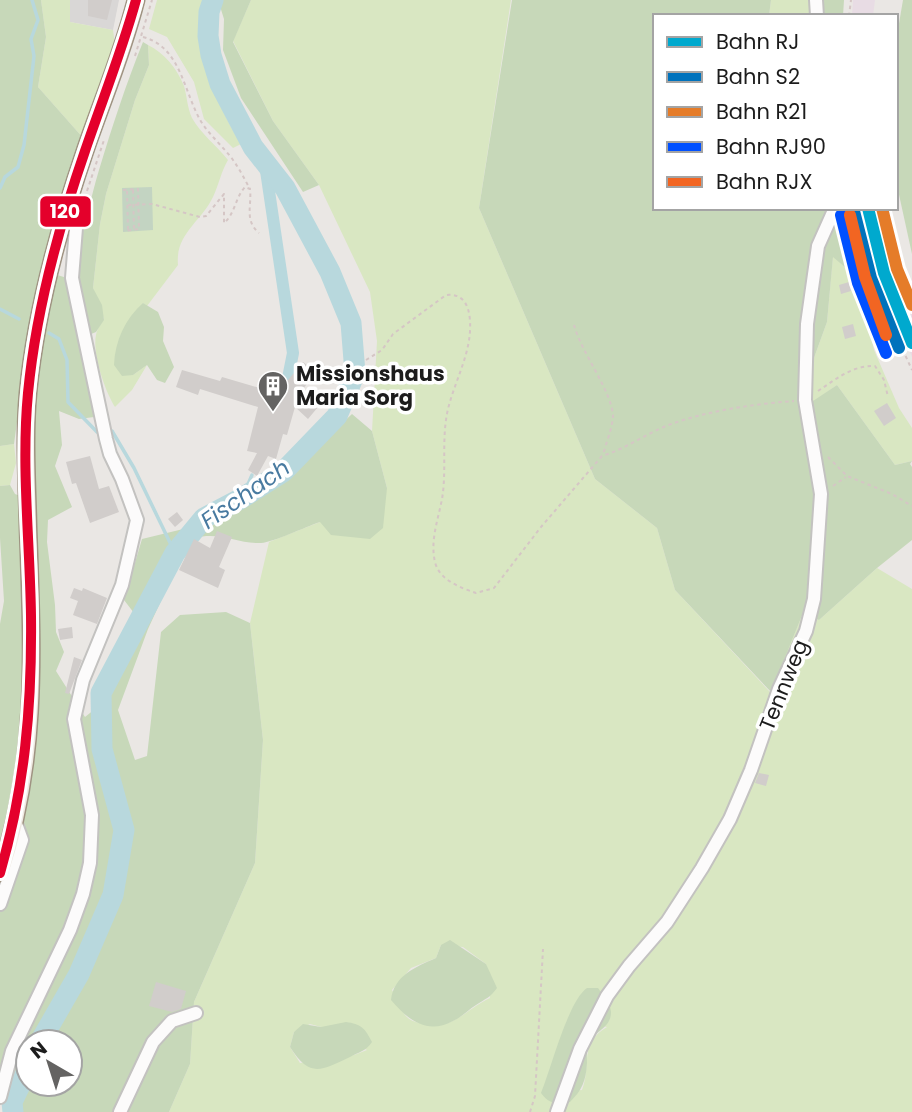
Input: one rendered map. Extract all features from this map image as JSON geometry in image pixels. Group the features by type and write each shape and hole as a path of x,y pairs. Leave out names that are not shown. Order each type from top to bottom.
{"main road":[{"path":"0,873 24,779 31,725 26,460 28,395 37,319 65,215 136,0"}],"street":[{"name":"Tennweg","path":"557,1112 580,1049 607,996 667,922 730,819 779,689 806,631 814,599 821,494 805,400 807,324 818,246 834,210"},
{"path":"0,1097 12,1051 70,930 83,894 90,863 92,815 74,719 83,680 122,585 136,520 106,439 72,278 76,228 65,215"},
{"path":"0,904 22,840 15,821"},
{"path":"120,1112 153,1042 172,1021 196,1013"}],"path":[{"path":"142,37 161,45 175,63 195,112 205,128 231,156 250,189 249,217 259,233"},
{"path":"128,205 161,206 201,217 206,216 224,194 224,223 229,219 240,192 245,187 250,189"},
{"path":"133,189 134,230"},
{"path":"123,190 138,189 139,229 126,230 127,190"},
{"path":"841,210 858,235 881,302 912,370"},
{"path":"366,360 382,351 393,334 446,295 455,294 463,298 468,308 470,323 468,345 447,411 442,497 434,531 435,564 446,579 476,593 494,588 541,527 603,456 613,419 612,409 590,358 578,340 574,325"},
{"path":"603,456 667,426 710,414 776,402 805,400 846,373 864,366 875,366 884,380 888,397"},
{"path":"829,458 847,476 892,494 912,506"},
{"path":"821,494 847,476"},
{"path":"530,1112 535,1096 543,949"}],"shaded area":[{"path":"70,0 119,0 113,30 70,22"},
{"path":"853,0 875,0 873,14 852,14"},
{"path":"862,210 884,210 892,253 912,314 912,357 881,285"}],"green space":[{"path":"0,0 41,0 46,37 38,87 84,139 46,250 32,310 14,444 0,446"},
{"path":"41,0 70,0 70,22 113,30 115,45 84,139 38,87 46,37"},
{"path":"157,0 206,0 199,23 200,48 215,92 241,144 233,148 204,119 194,82 167,37 149,29"},
{"path":"218,0 251,0 233,42 273,121 319,185 303,192 241,98 223,50 224,19"},
{"path":"251,0 511,0 479,208 595,479 657,528 675,590 770,692 803,613 819,620 877,568 912,589 912,1112 169,1112 190,1064 194,1002 255,863 263,740 250,623 269,542 320,522 387,488 372,431 377,341 370,292 319,185 273,121 233,41","holes":["441,945 463,947 486,964 490,998 449,1023 431,1025 414,1021 405,1015 392,990 411,968 436,958","567,1021 607,1027 592,1040 582,1090 542,1093","310,1024 367,1050 354,1055 300,1063 290,1047 294,1032"]},
{"path":"512,0 771,0 769,14 653,14 653,210 834,210 846,223 859,279 833,257 827,322 802,391 813,401 837,385 895,465 912,461 912,540 819,620 803,613 771,692 675,590 657,528 595,479 479,208"},
{"path":"771,0 812,0 816,14 769,14"},
{"path":"812,0 844,0 843,14 816,14"},
{"path":"903,0 912,0 912,254 898,190 898,29"},
{"path":"143,42 148,45 149,65 135,100 106,194 100,224 93,288 102,305 104,320 96,332 79,339 94,417 79,419 59,411 62,445 55,466 72,507 48,520 47,542 56,632 64,652 56,671 85,717 110,697 144,626 124,600 142,539 208,523 269,492 352,414 372,431 387,488 383,528 370,539 331,535 320,522 261,543 204,536 194,538 182,555 148,629 118,710 135,760 147,756 161,632 180,615 226,612 250,623 263,740 255,863 194,1002 190,1064 169,1112 18,1112 18,1099 14,1098 84,1098 84,1028 14,1028 14,1098 0,1094 0,624 4,601 0,486 10,485 15,494 34,501 32,450 36,370 54,274 67,278 73,265 119,106"},
{"path":"148,45 174,67 184,86 192,118 228,160 208,206 185,236 178,254 178,265 147,306 143,303 133,375 147,365 132,390 115,407 107,392 98,362 96,335 104,319 93,288 106,194 135,100 149,65"},
{"path":"152,187 153,230 123,232 122,188"},
{"path":"833,256 859,279 874,350 899,408 912,428 912,461 895,465 837,385 813,402 802,391 827,322"},
{"path":"143,303 158,312 164,327 163,341 174,367 165,383 157,380 147,365 133,375 122,376 114,365 116,347 122,331"},
{"path":"14,444 16,463 10,485 0,486 0,446"},
{"path":"450,940 486,964 497,988 459,1018 444,1025 426,1026 404,1014 391,1000 393,991 401,978 436,958 441,945"},
{"path":"587,988 598,988 606,999 611,1012 609,1022 589,1045 586,1075 578,1093 570,1102 554,1103 541,1093 573,1007"},
{"path":"346,1022 362,1028 372,1042 365,1049 340,1062 316,1069 304,1064 290,1047 294,1032 303,1024 321,1027"}],"building":[{"path":"88,0 112,0 107,20 88,16"},
{"path":"849,282 851,291 841,294 839,285"},
{"path":"853,324 856,336 845,339 842,327"},
{"name":"Missionshaus Maria Sorg","path":"303,362 316,372 300,393 318,407 308,419 295,407 276,459 268,456 257,476 248,470 257,453 247,451 258,407 200,389 198,395 176,387 182,370 220,381 222,377 263,389 265,384 282,389 283,379 288,380"},
{"path":"887,403 896,418 884,426 874,411"},
{"path":"90,456 99,489 109,486 119,512 90,523 76,483 72,484 66,462"},
{"path":"177,512 183,520 175,527 168,519"},
{"path":"217,531 232,537 219,567 225,570 218,588 179,570 194,539 210,548"},
{"path":"74,588 82,591 83,588 107,598 97,624 73,615 78,601 70,598"},
{"path":"72,627 73,638 60,640 58,629"},
{"path":"74,657 82,660 69,694 65,693"},
{"path":"759,773 769,775 766,786 755,783"},
{"path":"156,982 186,991 181,1009 172,1012 149,1006"}],"waterway":[{"path":"0,188 5,177 18,167 24,145 34,56 31,39 38,20 32,0"},
{"name":"Fischach","path":"48,1028 79,974 113,895 124,830 102,749 101,693 175,553 204,518 283,472 337,416 355,373 351,323 330,272 285,188 253,147 220,84 208,36 209,12 213,0"},
{"path":"265,164 293,353 288,378"},
{"path":"0,309 19,319"},
{"path":"49,333 59,339 67,360 68,402 100,432"},
{"path":"108,431 112,431 134,468 175,553"},
{"path":"242,498 252,475"},
{"name":"Fischach","path":"13,1112 14,1098"}],"rail line":[{"name":"RJ","path":"868,210 884,273 912,343"},
{"name":"R21","path":"882,210 897,269 912,305"},
{"name":"S2","path":"854,211 871,278 899,348"},
{"name":"RJ90","path":"841,215 858,283 886,353"},
{"name":"RJX","path":"850,215 865,277 886,335"}],"transit line":[{"name":"120","path":"0,873 16,809 28,714 31,616 25,449 28,393 36,331 66,210 136,0"}],"place":[{"name":"Missionshaus Maria Sorg","path":"273,413"}]}
